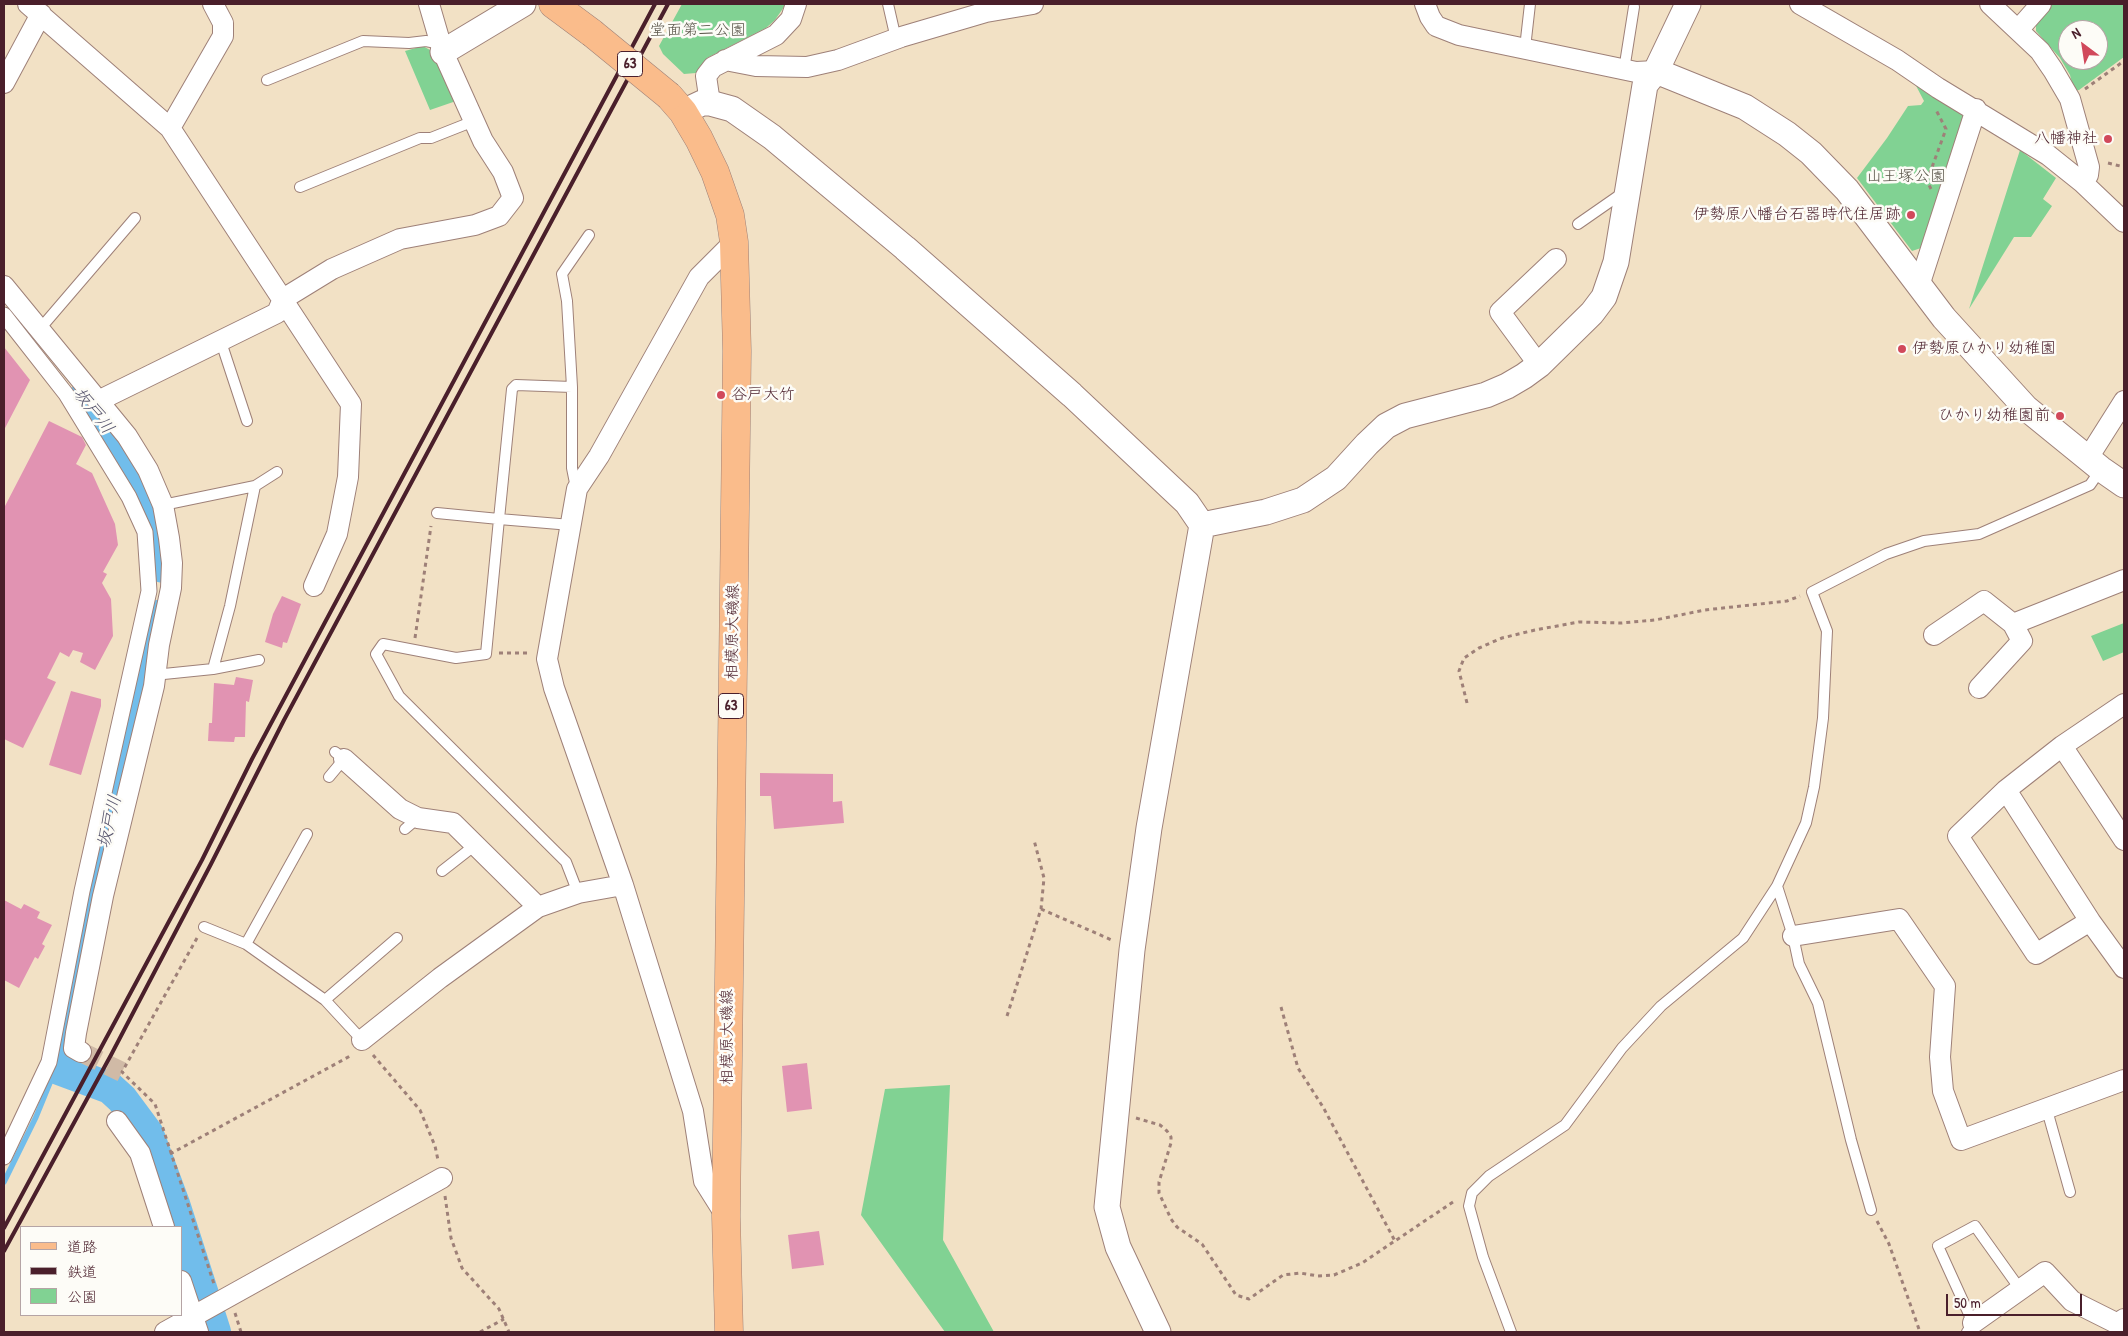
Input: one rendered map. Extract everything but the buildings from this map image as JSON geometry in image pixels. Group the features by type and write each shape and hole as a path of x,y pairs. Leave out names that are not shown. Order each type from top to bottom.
{"main road":[{"name":"相模原大磯線","path":"553,4 592,33 676,104 699,139 715,172 730,215 734,242 737,351 726,1216 729,1332"}],"street":[{"path":"170,128 223,36 224,23 213,4"},
{"path":"98,401 277,313 283,299 332,268 400,239 475,225 499,216 513,198 503,172 483,141 442,48 429,4"},
{"path":"442,48 523,4"},
{"path":"710,103 706,76 713,67 756,47 776,35 791,19 796,4"},
{"path":"725,60 756,66 808,67 838,60 896,39 986,12 1033,4"},
{"path":"1425,4 1436,26 1459,35 1624,70 1636,72 1656,71 1745,107 1787,134 1811,153 1847,190 1944,318 2026,408 2124,485"},
{"path":"1202,525 1266,512 1303,500 1336,478 1386,426 1405,416 1486,395 1524,376 1539,365 1592,313 1604,298 1616,262 1645,86 1656,71 1688,4"},
{"path":"1800,4 1897,60 1938,88 1976,109 2048,155 2124,222"},
{"path":"1990,4 2047,61 2070,99 2090,167 2088,175 2082,183"},
{"path":"2018,30 2041,4"},
{"path":"4,84 34,9 170,128 351,404 348,477 338,534 314,586"},
{"path":"676,104 710,103 732,109 772,136 905,248 1072,395 1187,503 1202,525 1149,828 1132,950 1107,1207 1118,1247 1158,1332"},
{"path":"1919,286 1976,109"},
{"path":"726,1216 704,1181 694,1111 624,885 554,688 548,658 577,489 599,456 699,277 734,242"},
{"path":"1539,365 1500,312 1545,264"},
{"path":"4,286 127,436 148,470 163,505 172,563 171,588 154,675 154,686 104,896 74,1048 81,1052"},
{"path":"4,315 66,394 130,497 145,532 149,591 82,891 49,1062 4,1157"},
{"path":"2094,463 2124,401"},
{"path":"2013,624 2124,580"},
{"path":"1934,635 1984,601 2013,624 2022,642 1978,688"},
{"path":"2090,921 2036,954 1958,836 2006,790 2062,746 2124,704"},
{"path":"2062,746 2117,812 2124,840"},
{"path":"340,756 400,808 411,823 453,823 474,846 538,907"},
{"path":"2006,790 2090,921 2124,968"},
{"path":"360,1046 440,978 538,907 578,892 624,885"},
{"path":"82,891 104,896"},
{"path":"1793,936 1899,919 1945,986 1940,1057 1943,1091 1961,1140 2047,1110 2124,1080"},
{"path":"117,1121 140,1154 164,1226"},
{"path":"165,1332 196,1325 442,1178"},
{"path":"1970,1328 2045,1272 2072,1301 2118,1324 2124,1319"},
{"path":"182,1284 196,1325"}],"lane":[{"path":"888,4 896,39"},
{"path":"1524,48 1530,4"},
{"path":"1624,70 1634,7"},
{"path":"267,80 363,41 409,44 426,40 442,48"},
{"path":"300,187 420,138 431,138 474,120"},
{"path":"1578,224 1628,189"},
{"path":"39,330 135,218"},
{"path":"577,489 572,468 572,386 567,302 562,274 588,234"},
{"path":"221,342 247,421"},
{"path":"572,386 516,385 512,389 486,654 456,658 383,644 376,654 399,696 566,862 578,892"},
{"path":"1511,1332 1484,1257 1469,1206 1472,1193 1489,1176 1565,1125 1622,1048 1661,1006 1743,938 1777,886 1806,823 1814,787 1823,718 1827,631 1812,592 1886,554 1924,541 1979,534 2090,485 2094,463"},
{"path":"163,505 255,486 277,472"},
{"path":"213,669 230,606 255,486"},
{"path":"437,513 571,525"},
{"path":"154,675 213,669 259,660"},
{"path":"329,777 340,756"},
{"path":"246,944 306,834"},
{"path":"442,871 474,846"},
{"path":"1777,886 1793,936 1799,964 1818,1003 1851,1140 1871,1210"},
{"path":"204,926 246,944 325,1000 360,1046"},
{"path":"325,1000 397,938"},
{"path":"2047,1110 2070,1192"},
{"path":"1970,1328 1938,1246 1975,1226 2020,1289"}],"path":[{"path":"2070,99 2124,61"},
{"path":"1932,191 1927,181 1946,129 1935,105"},
{"path":"414,649 433,514 437,513"},
{"path":"1467,703 1459,671 1464,658 1479,648 1502,638 1579,622 1655,620 1705,610 1771,604 1788,601 1812,592"},
{"path":"486,654 549,653"},
{"path":"1007,1016 1041,909 1044,878 1034,840"},
{"path":"1041,909 1132,950"},
{"path":"204,926 122,1072 155,1104 217,1292"},
{"path":"1281,1007 1298,1068 1323,1107 1395,1241"},
{"path":"170,1154 360,1046"},
{"path":"1116,1112 1160,1125 1167,1130 1171,1137 1171,1143 1159,1182 1163,1204 1170,1220 1202,1244 1236,1295 1248,1299 1283,1275 1300,1273 1334,1276 1362,1263 1455,1201 1472,1193"},
{"path":"1871,1210 1888,1244 1920,1332"},
{"path":"234,1310 241,1332"},
{"path":"480,1332 504,1319"}],"green space":[{"name":"堂面第二公園","path":"682,4 786,4 775,20 766,28 707,58 696,73 684,74 663,54 659,46"},
{"path":"2048,4 2124,4 2124,57 2108,69 2108,20 2058,20 2058,56 2036,31 2036,17"},
{"path":"423,46 437,54 459,100 430,110 405,51"},
{"path":"2067,70 2106,70 2079,90 2074,91"},
{"name":"山王塚公園","path":"1913,80 1963,109 1966,121 1924,247 1912,251 1857,178 1908,106 1921,105 1924,101"},
{"path":"2020,150 2056,178 2043,199 2052,206 2031,237 2014,237 1969,309"},
{"path":"2124,623 2124,652 2103,661 2091,636"},
{"path":"950,1085 943,1240 994,1332 945,1332 861,1215 885,1089"}],"waterway":[{"name":"坂戸川","path":"84,398 129,456 144,485 158,531 163,567"},
{"name":"坂戸川","path":"157,616 110,831 89,911 56,1068 110,1088 122,1099 148,1134 181,1226"},
{"path":"4,1182 36,1117 56,1068"},
{"name":"坂戸川","path":"182,1229 215,1332"}],"tunnel":[{"path":"81,1052 122,1072"}],"railway":[{"path":"4,1228 202,860 252,759 655,4"},
{"path":"4,1251 111,1055 284,720 668,4"}],"place":[{"name":"八幡神社","path":"2108,139"},
{"name":"伊勢原八幡台石器時代住居跡","path":"1911,215"},
{"name":"伊勢原ひかり幼稚園","path":"1902,349"},
{"name":"谷戸大竹","path":"721,395"},
{"name":"ひかり幼稚園前","path":"2060,416"}]}
